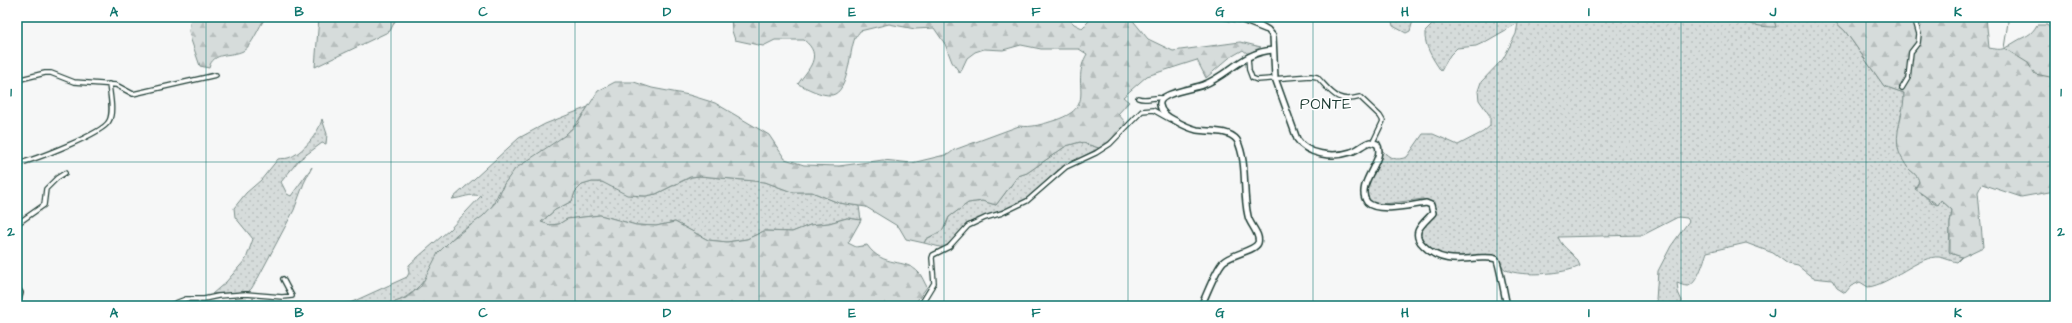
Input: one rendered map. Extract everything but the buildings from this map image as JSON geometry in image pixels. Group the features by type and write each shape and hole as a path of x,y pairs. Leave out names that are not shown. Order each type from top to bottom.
{"street":[{"path":"1223,17 1240,20 1260,29 1268,30"},
{"path":"1246,17 1268,30 1273,36 1275,78 1297,139 1306,149 1317,153 1344,153 1360,148 1366,143 1373,142 1377,144 1379,150 1364,190 1364,196 1367,202 1373,206 1384,208 1426,203 1431,205 1433,213 1418,230 1416,235 1418,241 1430,253 1437,257 1447,259 1496,259 1499,263 1501,282 1507,306"},
{"path":"1902,88 1908,78 1911,52 1918,43 1919,34 1914,17"},
{"path":"1138,98 1143,100 1153,97 1161,98 1208,83 1256,52 1273,50"},
{"path":"1248,57 1249,70 1252,78 1317,77 1323,86 1336,96 1346,98 1360,97 1380,116 1383,121 1373,142"},
{"path":"17,80 45,73 56,75 74,82 116,85 133,94 216,75"},
{"path":"17,164 49,154 106,126 111,115 109,84"},
{"path":"1161,98 1159,104 1170,118"},
{"path":"920,306 934,283 932,258 934,255 949,247 968,226 1027,202 1066,167 1096,153 1110,144 1142,111 1152,110 1167,119 1170,118 1196,130 1230,134 1237,140 1245,180 1247,213 1250,223 1258,236 1258,242 1254,248 1241,252 1223,262 1202,306"},
{"path":"17,224 44,205 46,189 57,178 65,173"},
{"path":"168,306 186,299 204,300 218,296 246,294 282,297 292,296 283,279"},
{"path":"17,289 20,293 17,305"}],"green space":[{"path":"191,17 266,17 247,48 238,53 223,55 214,59 209,68 200,66 189,31"},
{"path":"319,17 397,17 390,31 315,67"},
{"path":"731,17 1067,17 1074,24 1082,28 1089,21 1087,17 1130,17 1148,39 1173,51 1240,42 1261,47 1248,54 1243,50 1229,58 1206,78 1197,60 1147,76 1123,97 1129,102 1118,114 1125,122 1121,130 1110,140 1099,148 1080,142 1066,146 1027,173 1018,176 996,205 982,201 968,203 949,217 943,230 926,239 924,243 906,239 899,227 866,207 839,203 812,192 792,192 765,182 700,176 690,177 656,194 646,196 627,195 602,182 592,182 582,185 575,192 572,201 555,210 541,222 550,225 559,224 567,219 600,215 636,225 656,226 675,222 708,240 727,242 747,239 764,231 792,232 810,225 829,223 847,218 861,220 848,243 856,247 867,245 880,257 907,265 919,273 927,287 913,306 385,306 406,298 421,286 438,253 452,239 483,216 496,202 504,184 515,169 564,136 578,123 598,91 615,82 634,82 652,88 689,95 715,103 769,135 785,159 804,165 839,166 883,160 912,163 949,154 954,150 1019,126 1033,126 1056,120 1069,114 1076,108 1080,101 1082,65 1087,54 1079,49 1041,49 1021,45 1003,50 984,49 975,52 967,58 960,73 952,62 945,44 934,28 915,29 889,24 860,31 853,44 848,70 842,87 838,92 832,95 823,94 798,84 810,68 814,57 810,46 804,40 775,40 763,46 735,40 732,31"},
{"path":"1391,17 1414,17 1410,31 1406,33 1393,26"},
{"path":"1440,17 1740,17 1776,27 1773,17 1830,17 1845,31 1884,86 1904,93 1904,103 1900,120 1907,167 1918,177 1919,182 1915,187 1931,202 1937,205 1941,200 1952,210 1949,251 1950,253 1962,257 1957,262 1939,257 1931,258 1914,265 1876,285 1868,287 1860,282 1851,286 1845,293 1837,288 1832,280 1813,278 1798,266 1788,264 1773,253 1746,243 1707,252 1700,272 1694,282 1687,286 1677,283 1678,292 1682,301 1680,306 1659,306 1656,300 1658,271 1671,246 1689,221 1687,218 1678,217 1643,235 1558,237 1563,245 1576,258 1580,266 1554,273 1532,274 1506,270 1495,256 1473,255 1454,257 1437,253 1420,237 1434,211 1432,203 1423,199 1376,205 1367,199 1366,189 1382,150 1393,158 1403,158 1407,157 1423,134 1433,134 1458,145 1483,132 1490,126 1490,116 1479,100 1478,91 1481,82 1503,59 1516,34 1518,23 1476,46 1457,48 1450,55 1441,71 1430,52 1425,37 1425,32"},
{"path":"1740,17 1773,17 1776,27 1752,24"},
{"path":"1830,17 1986,17 1989,48 1998,49 2005,48 2028,35 2037,25 2047,25 2055,35 2055,191 2021,197 1982,184 1978,192 1983,247 1962,257 1950,253 1950,224 1952,210 1941,200 1938,205 1915,189 1919,182 1916,176 1908,168 1899,152 1897,137 1903,108 1904,93 1884,86 1845,31"},
{"path":"588,107 580,119 565,135 524,164 508,178 487,213 454,236 426,278 406,297 396,302 372,307 359,308 308,306 350,303 407,277 409,273 408,267 410,264 449,230 481,196 470,195 452,199 519,138 545,124"},
{"path":"322,119 327,134 326,144 322,143 299,160 281,182 287,194 291,196 312,167 304,183 294,210 250,291 212,294 226,282 246,259 253,239 235,217 234,208 246,193 261,180 278,159 293,156 304,148 314,136"},
{"path":"1080,142 1099,148 1058,170 1026,200 1000,212 970,222 944,248 924,243 926,239 939,233 946,226 949,217 968,203 982,201 996,205 1018,176 1027,173 1066,146"},
{"path":"700,176 765,182 792,192 812,192 839,203 859,206 861,220 847,218 829,223 810,225 792,232 764,231 747,239 727,242 708,240 675,222 656,226 636,225 600,215 567,219 559,224 550,225 541,222 555,210 572,201 575,192 582,185 592,182 602,182 637,196 646,196 656,194 691,177"}],"waterway":[{"path":"2006,17 2008,22 2004,48 2028,63 2031,68"},
{"path":"2033,71 2035,74 2055,78"}],"district":[{"name":"PONTE","path":"1326,104"}]}
